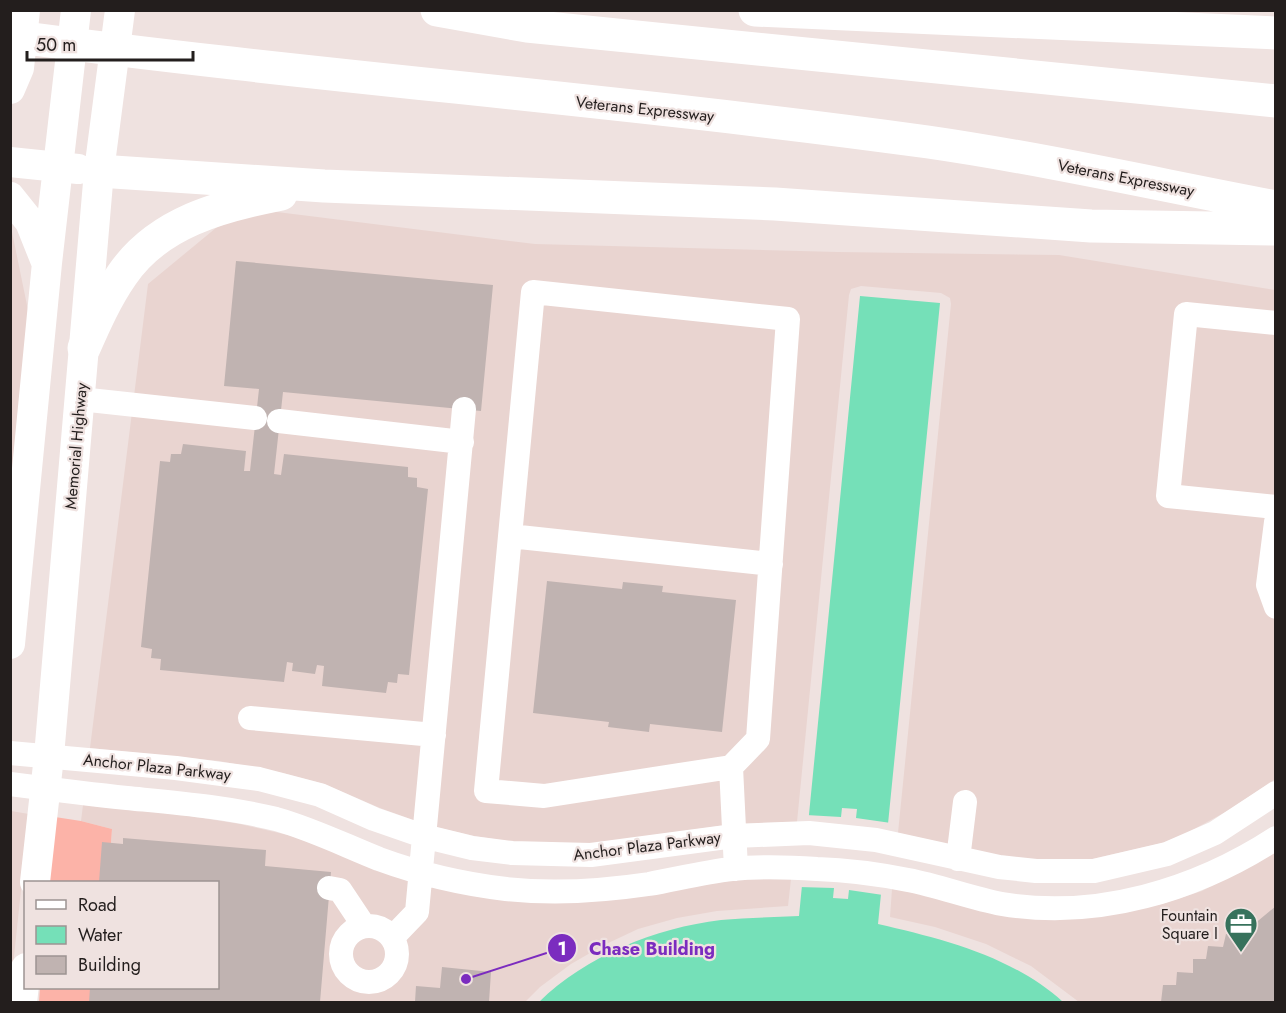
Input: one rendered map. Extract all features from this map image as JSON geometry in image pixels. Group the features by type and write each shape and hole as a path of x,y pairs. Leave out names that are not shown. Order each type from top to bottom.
{"highway":[{"path":"437,10 527,26 1275,101"},
{"path":"755,10 1275,33"},
{"name":"Veterans Expressway","path":"10,36 160,56 737,118 931,143 1275,207"},
{"path":"99,171 324,186 776,204 1091,226 1275,229"},
{"path":"84,348 104,305 123,273 135,258 162,234 212,210 324,186"}],"main road":[{"path":"10,90 19,68 25,10"},
{"path":"10,644 47,263 76,10"},
{"name":"Memorial Highway","path":"35,881 49,756 99,171 120,10"},
{"path":"10,162 99,171"},
{"path":"10,196 30,222 47,263"},
{"path":"22,1002 24,985"}],"street":[{"path":"533,292 789,319 758,739 731,767 544,796 486,791 510,536 533,292"},
{"path":"1275,323 1186,314 1168,496 1275,507"},
{"path":"80,399 255,418"},
{"path":"392,938 417,912 464,409"},
{"path":"279,421 462,442"},
{"path":"1275,522 1268,585 1275,607"},
{"path":"510,536 771,564"},
{"path":"250,718 434,735"},
{"name":"Anchor Plaza Parkway","path":"10,753 165,767 260,779 320,795 374,819 423,836 491,851 571,856 621,852 734,836 779,833 838,835 915,848 999,867 1036,871 1094,871 1167,854 1239,819 1275,793"},
{"path":"731,767 736,869"},
{"name":"Anchor Plaza Parkway","path":"10,784 208,807 271,818 297,825 420,872 509,889 570,891 650,884 736,869 779,867 852,872 908,880 1003,904 1033,907 1077,906 1108,903 1161,892 1197,880 1275,838"},
{"path":"958,859 965,802"},
{"path":"329,888 340,890 364,926"},
{"path":"364,926 376,926 383,930 392,938 397,948 393,969 387,976 379,981 365,983 350,976 344,969 340,953 351,931 364,926"}],"shaded area":[{"path":"261,210 535,244 1059,255 1275,290 1275,779 1231,809 1185,834 1162,843 1092,859 1037,860 1001,856 898,833 951,304 950,298 941,293 861,286 851,289 849,295 797,822 733,824 590,844 513,842 427,825 324,784 283,773 219,761 90,748 148,284 228,218"},
{"path":"11,227 29,315 11,503"},
{"path":"83,805 177,814 240,824 292,836 417,883 706,884 738,880 791,879 788,906 717,911 677,918 638,929 571,964 540,987 525,1002 99,1002 100,989 219,989 219,881 108,881 112,829 81,821"},
{"path":"11,811 29,814 11,985"},
{"path":"55,817 112,829 108,881 49,881"},
{"path":"1275,852 1275,1002 1079,1002 1031,966 986,944 935,927 890,917 892,889 1122,913 1202,891"},
{"path":"40,989 100,989 99,1002 39,1002"}],"water":[{"path":"860,296 940,303 878,924 976,951 1022,973 1063,1002 539,1002 578,971 600,958 647,937 721,920 799,916"}],"pier":[{"path":"842,808 857,809 856,818 891,823 883,895 849,890 848,899 833,898 834,888 799,887 806,815 841,817"}],"building":[{"path":"236,261 493,285 481,411 283,392 274,474 281,475 284,454 408,467 408,477 417,478 417,487 428,489 409,675 398,674 397,683 388,682 386,693 322,686 324,666 317,665 315,674 292,671 293,663 287,662 284,682 160,670 161,659 151,658 152,649 141,647 160,461 170,462 171,454 181,454 183,444 246,451 244,471 250,471 259,389 224,386"},
{"path":"547,581 622,589 623,582 663,586 662,592 736,600 722,732 650,724 649,732 608,727 609,722 533,713"},
{"path":"123,838 266,850 265,866 331,872 320,1002 89,1002 90,989 219,989 219,881 99,881 102,842 123,844"},
{"name":"Fountain Square I","path":"1276,906 1276,1002 1161,1002 1163,985 1176,985 1177,972 1193,973 1193,959 1206,959 1208,946 1223,947 1226,934 1241,935"},
{"path":"442,967 491,972 489,1002 415,1002 416,986 440,988"}],"place":[{"name":"Fountain Square I","path":"1241,953"},
{"name":"Chase Building","path":"466,979"}]}
